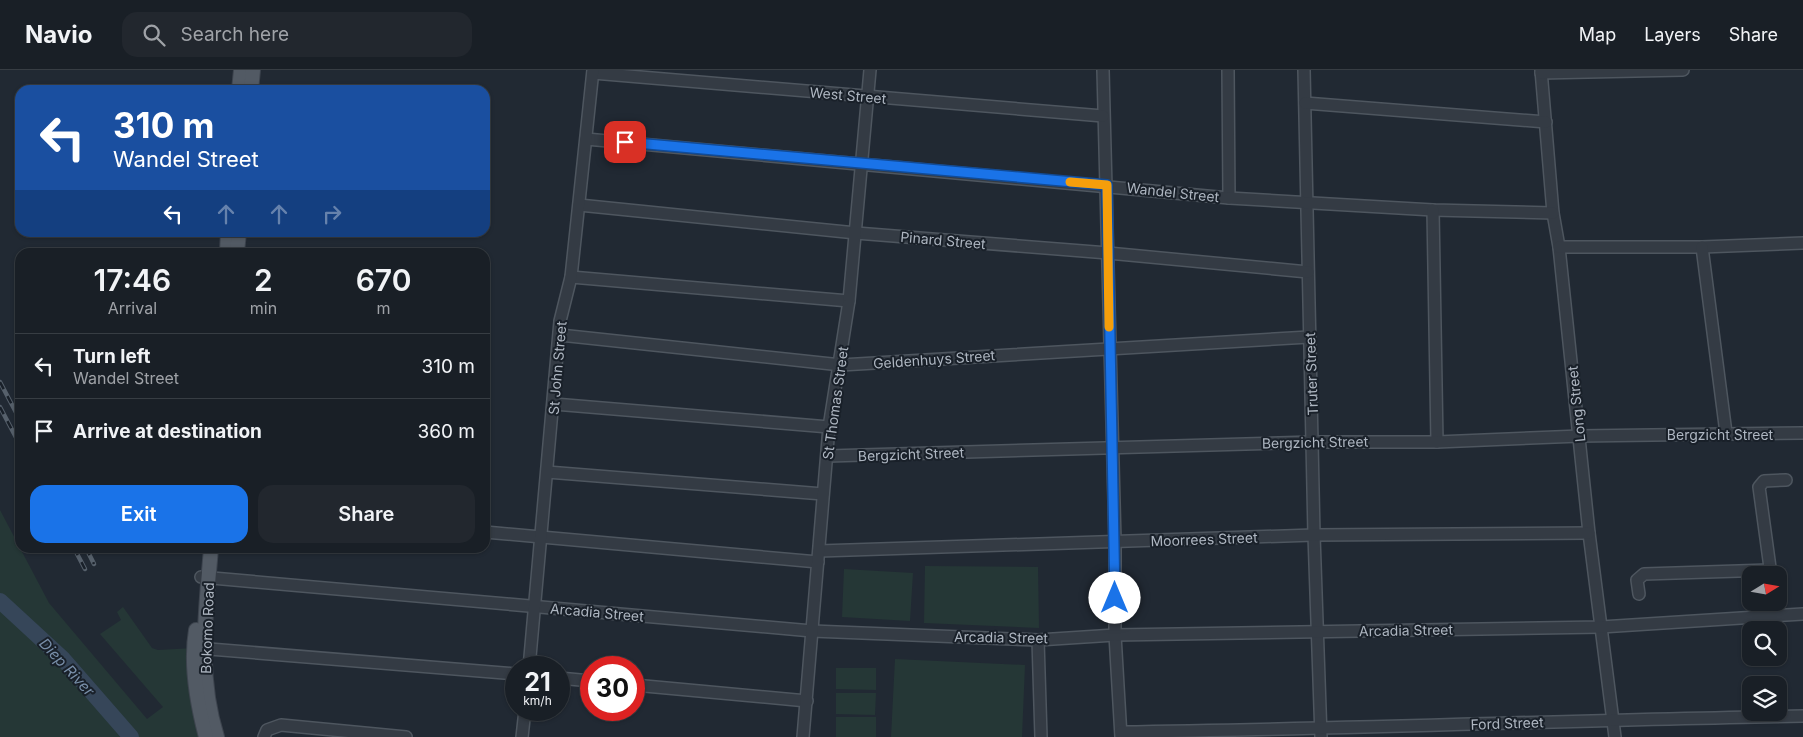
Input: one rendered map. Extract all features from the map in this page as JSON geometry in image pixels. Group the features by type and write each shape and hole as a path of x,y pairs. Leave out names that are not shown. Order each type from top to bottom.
{"main road":[{"path":"240,85 241,70"},
{"path":"252,85 253,70"},
{"name":"Bokomo Road","path":"204,553 205,577 197,693 206,737"},
{"name":"Bokomo Road","path":"205,577 210,553"},
{"name":"Bokomo Road","path":"199,648 205,691 217,737"}],"street":[{"name":"St Thomas Street","path":"803,737 823,494 830,427 841,365 849,301 870,70"},
{"path":"1103,70 1115,541 1115,635 1121,734"},
{"path":"1228,70 1229,198"},
{"name":"Truter Street","path":"1304,70 1314,535 1321,733"},
{"path":"1541,72 1683,70"},
{"name":"West Street","path":"593,71 868,97 1103,116"},
{"name":"St John Street","path":"530,656 539,537 554,404 560,321 571,277 593,71"},
{"name":"Long Street","path":"1541,72 1553,213 1559,247 1589,533 1614,737"},
{"path":"1305,103 1546,122"},
{"name":"Wandel Street","path":"586,139 1107,185 1229,198 1433,210 1553,213"},
{"name":"Pinard Street","path":"579,205 856,233 1108,253 1308,272"},
{"path":"1433,210 1437,442"},
{"path":"1559,247 1702,247 1803,243"},
{"path":"1702,247 1726,433"},
{"path":"571,277 849,301"},
{"name":"Geldenhuys Street","path":"560,335 841,365 1109,348 1310,338"},
{"path":"554,404 830,427"},
{"name":"Bergzicht Street","path":"828,456 1313,442 1437,442 1580,436 1726,433 1803,434"},
{"path":"547,472 823,494"},
{"path":"1769,566 1759,487 1764,481 1786,480"},
{"name":"Moorrees Street","path":"490,532 818,556 1115,541 1314,535 1589,533"},
{"path":"1638,594 1637,580 1644,574 1742,572"},
{"name":"Arcadia Street","path":"205,577 812,630 1038,640 1115,635 1601,628 1803,614"},
{"path":"1776,611 1777,615"},
{"path":"1038,640 1041,737"},
{"path":"199,648 505,673"},
{"path":"645,686 807,701"},
{"name":"Ford Street","path":"1121,734 1321,733 1613,719 1803,716"},
{"path":"522,737 524,721"},
{"path":"265,734 282,725 406,737"}],"shaded area":[{"path":"0,510 15,538 15,553 23,553 49,603 147,719 163,707 100,634 121,620 117,612 123,607 152,648 158,650 194,648 206,737 0,737"},
{"path":"925,566 1038,567 1039,628 924,623"},
{"path":"844,569 913,573 910,621 842,617"},
{"path":"895,659 1025,665 1022,737 891,737"},
{"path":"836,668 876,668 876,690 836,689"},
{"path":"836,693 876,693 875,715 836,714"},
{"path":"836,717 876,717 876,737 836,737"}],"waterway":[{"name":"Diep River","path":"0,601 63,659 131,737"}],"railway":[{"path":"0,382 15,410"},
{"path":"0,407 15,436"},
{"path":"77,553 85,569"},
{"path":"88,553 94,564"}],"slow traffic":[{"path":"1070,182 1107,185 1109,327"}],"route":[{"path":"625,142 1107,185 1115,598"}]}
